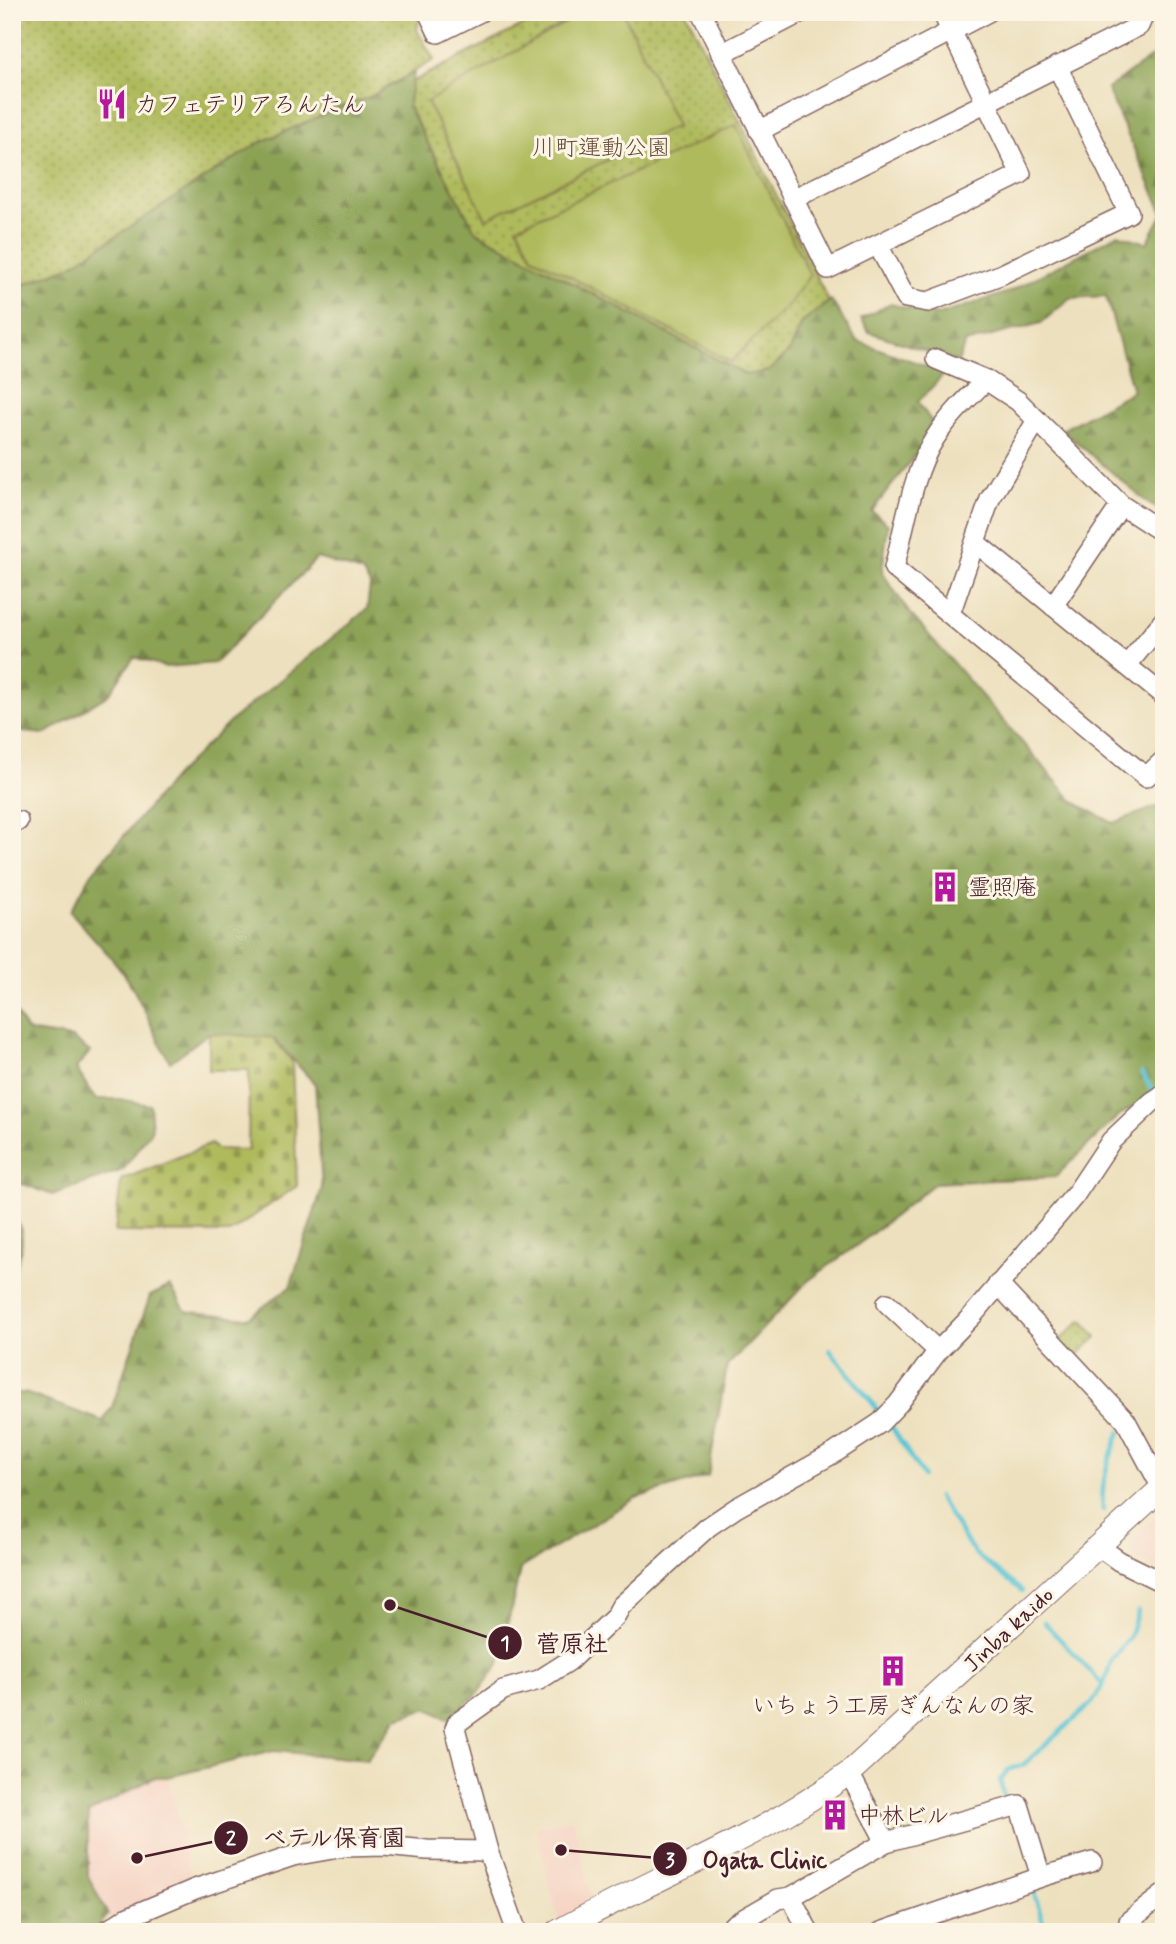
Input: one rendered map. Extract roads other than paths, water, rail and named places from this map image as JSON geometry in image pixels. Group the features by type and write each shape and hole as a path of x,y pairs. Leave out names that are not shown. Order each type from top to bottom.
{"main road":[{"name":"Jinba kaido","path":"557,1932 600,1908 764,1828 817,1797 849,1773 1163,1487"}],"street":[{"path":"428,12 438,33 480,12"},
{"path":"701,12 828,269 1020,174 942,12"},
{"path":"721,54 768,20 802,12"},
{"path":"759,131 988,12"},
{"path":"793,199 1139,26 1145,12"},
{"path":"878,245 906,298 928,302 1000,275 1129,213 1057,66"},
{"path":"936,359 986,380 1018,401 1121,505 1164,533"},
{"path":"986,380 948,419 922,463 894,568 1146,777 1164,760"},
{"path":"950,614 990,499 1037,420"},
{"path":"1053,606 1121,505"},
{"path":"976,543 1164,696"},
{"path":"1127,665 1164,620"},
{"path":"517,1932 488,1851 455,1728 457,1723 503,1690 539,1680 569,1661 615,1617 621,1606 708,1527 880,1423 938,1351 1075,1195 1111,1141 1164,1094"},
{"path":"998,1284 1126,1420 1163,1487"},
{"path":"887,1303 938,1351"},
{"path":"1098,1546 1119,1561 1164,1583"},
{"path":"849,1773 886,1842"},
{"path":"733,1925 778,1899 791,1897 886,1842 1019,1805 1041,1877"},
{"path":"105,1932 127,1918 195,1889 293,1856 344,1847 384,1846 488,1851"},
{"path":"881,1932 1092,1862"},
{"path":"1129,1921 1164,1894"},
{"path":"791,1897 809,1932"}],"waterway":[{"path":"1142,1073 1154,1093"},
{"path":"830,1350 882,1415"},
{"path":"889,1423 923,1476"},
{"path":"1103,1510 1106,1470 1120,1432"},
{"path":"938,1497 974,1553 1022,1591"},
{"path":"1005,1801 1000,1780 1008,1770 1023,1765 1093,1702 1105,1681 1112,1659 1129,1638 1138,1611"},
{"path":"1044,1622 1102,1684"},
{"path":"1033,1889 1046,1932"}],"place":[{"name":"カフェテリアろんたん","path":"112,104"},
{"name":"霊照庵","path":"945,887"},
{"name":"菅原社","path":"390,1605"},
{"name":"いちょう工房 ぎんなんの家","path":"893,1671"},
{"name":"中林ビル","path":"835,1815"},
{"name":"Ogata Clinic","path":"561,1850"},
{"name":"ベテル保育園","path":"137,1858"}],"park label":[{"name":"川町運動公園","path":"601,147"}]}
